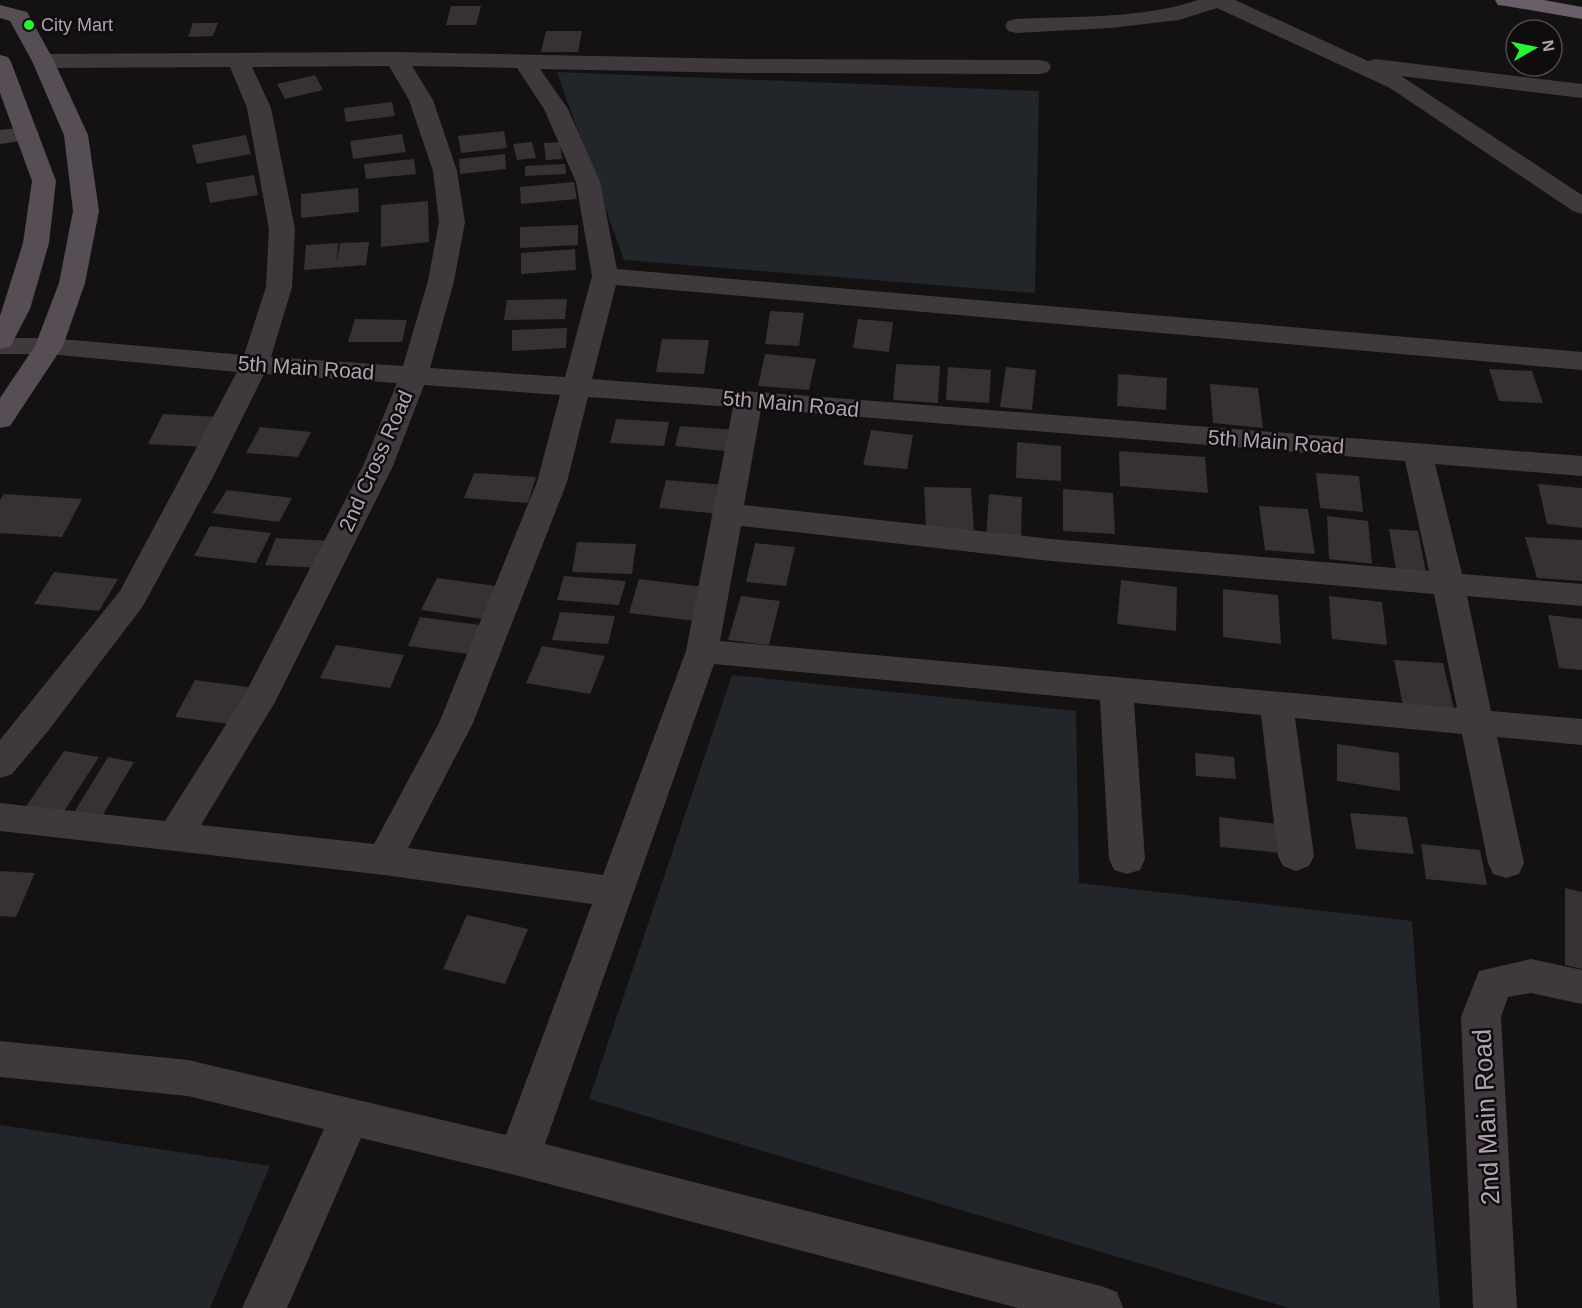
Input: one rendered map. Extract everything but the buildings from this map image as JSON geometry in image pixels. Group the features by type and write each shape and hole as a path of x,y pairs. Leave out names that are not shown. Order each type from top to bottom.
{"highway":[{"path":"1506,0 1582,13"}],"main road":[{"path":"0,10 19,16 43,61 76,135 86,212 72,283 50,346 0,419"},
{"path":"0,62 44,181 36,243 16,309 0,341"}],"street":[{"path":"1016,26 1110,21 1179,14 1218,0 1398,83 1582,206"},
{"path":"0,764 36,722 132,598 255,365 279,287 282,228 259,108 238,60"},
{"path":"43,61 396,60 743,66 1040,67"},
{"name":"2nd Cross Road","path":"174,836 258,702 378,466 414,375 441,281 453,222 445,171 421,100 396,60"},
{"path":"384,860 456,723 552,482 605,276 588,182 556,109 524,61"},
{"path":"1358,64 1582,91"},
{"path":"0,137 27,135"},
{"path":"605,276 1582,361"},
{"name":"5th Main Road","path":"0,346 50,346 255,365 749,399 1582,466"},
{"path":"519,1157 702,651 749,399"},
{"path":"1418,453 1448,583 1506,863"},
{"path":"728,514 1051,550 1582,595"},
{"path":"702,651 1582,732"},
{"path":"1116,688 1127,859"},
{"path":"1276,704 1296,856"},
{"path":"0,817 384,860 614,892"},
{"name":"2nd Main Road","path":"1495,1308 1481,1017 1493,983 1531,976 1582,987"},
{"path":"0,1059 188,1078 519,1157 1101,1308"},
{"path":"264,1308 350,1117"}],"shaded area":[{"path":"557,72 1039,91 1035,293 624,260"},
{"path":"732,675 1076,711 1079,883 1412,921 1440,1308 1289,1308 589,1099"},
{"path":"0,1125 270,1166 210,1308 0,1308"}],"place":[{"name":"City Mart","path":"29,25"}]}
